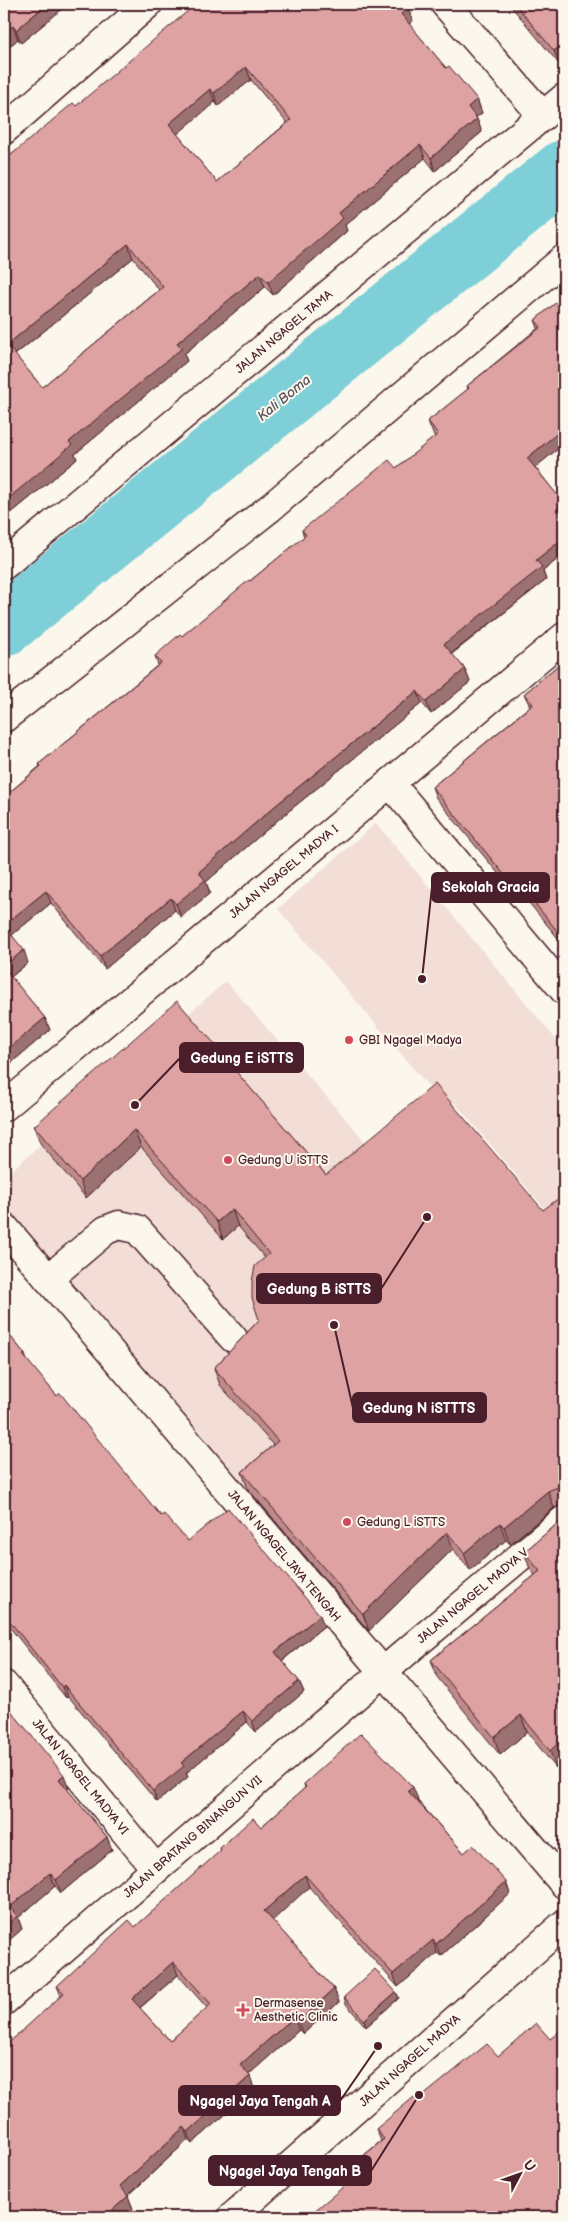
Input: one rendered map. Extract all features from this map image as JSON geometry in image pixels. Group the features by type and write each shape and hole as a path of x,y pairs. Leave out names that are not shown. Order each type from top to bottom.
{"street":[{"path":"8,127 148,4"},
{"path":"445,4 543,116"},
{"name":"JALAN NGAGEL TAMA","path":"4,565 564,98"},
{"path":"4,718 270,508 564,258"},
{"name":"JALAN NGAGEL MADYA I","path":"4,1107 564,637"},
{"path":"390,783 564,990"},
{"path":"48,1279 106,1230 119,1225 137,1229 233,1338"},
{"name":"JALAN NGAGEL JAYA TENGAH","path":"4,1227 564,1884"},
{"name":"JALAN NGAGEL MADYA V","path":"383,1672 564,1520"},
{"name":"JALAN BRATANG BINANGUN VII","path":"4,2001 383,1672"},
{"name":"JALAN NGAGEL MADYA VI","path":"4,1685 156,1869"},
{"name":"JALAN NGAGEL MADYA","path":"232,2217 564,1924"}],"shaded area":[{"path":"376,823 564,1049 564,1216 556,1222 455,1103 447,1107 335,1416 451,1551 365,1635 20,1231 4,1203 4,1177 226,981 376,1154 441,1101 278,909"}],"building":[{"path":"4,4 47,4 16,30 13,26 4,33"},
{"path":"196,4 405,4 408,8 401,14 446,68 449,66 477,99 468,107 477,119 431,158 420,145 339,213 343,218 268,282 260,274 177,343 182,348 69,442 72,445 4,502 4,158 9,153 11,155 73,103 76,106","holes":["246,67 291,120 217,182 169,124 210,89 214,93","128,244 163,287 42,387 7,345"]},
{"path":"515,4 564,4 564,43 554,51"},
{"path":"564,296 564,428 527,458 564,503 556,510 564,521 564,538 536,560 542,567 444,644 465,669 426,702 417,691 275,806 199,872 205,880 176,904 171,898 100,956 46,891 4,925 4,797 41,766 39,764 161,663 155,656 180,634 182,636 306,535 302,530 389,460 396,468 438,434 428,421 469,388 467,386 541,327 535,320"},
{"path":"564,660 564,929 563,927 558,932 511,874 507,878 432,787 533,704 524,694"},
{"path":"4,926 24,950 4,966"},
{"path":"4,968 45,1018 4,1052"},
{"path":"177,1001 326,1175 435,1084 543,1210 559,1198 564,1204 564,1489 555,1488 548,1491 504,1527 500,1523 464,1553 447,1532 363,1614 242,1472 278,1441 214,1368 259,1320 252,1298 252,1282 255,1266 269,1254 232,1209 217,1222 134,1130 80,1181 34,1126"},
{"path":"4,1329 57,1396 60,1393 161,1516 164,1514 188,1541 228,1508 320,1615 275,1652 299,1681 252,1721 243,1711 181,1763 184,1766 153,1791 64,1685 62,1687 4,1614"},
{"path":"564,1518 564,1752 557,1744 550,1751 521,1715 494,1737 431,1660 540,1571 524,1552"},
{"path":"4,1702 64,1775 59,1779 107,1837 56,1880 50,1873 10,1907 17,1916 4,1927"},
{"path":"361,1733 413,1787 408,1791 464,1853 473,1845 506,1882 436,1944 433,1940 393,1974 305,1875 264,1911 334,1989 298,2022 294,2017 240,2065 250,2076 188,2132 184,2127 120,2186 128,2196 105,2217 4,2217 4,2047 64,1993 57,1986 129,1920 135,1927 221,1850 220,1848 253,1818 261,1827 306,1787 304,1784","holes":["173,1962 211,2004 170,2041 132,1999"]},
{"path":"375,1969 396,1992 364,2020 344,1997"},
{"path":"536,2023 550,2039 564,2028 564,2217 307,2217 353,2179 346,2170 384,2139 376,2129 414,2097 417,2101 487,2044 498,2056"}],"waterway":[{"name":"Kali Boma","path":"4,625 564,171"}],"place":[{"name":"Sekolah Gracia","path":"422,979"},
{"name":"GBI Ngagel Madya","path":"349,1040"},
{"name":"Gedung E iSTTS","path":"135,1105"},
{"name":"Gedung U iSTTS","path":"228,1160"},
{"name":"Gedung B iSTTS","path":"427,1217"},
{"name":"Gedung N iSTTTS","path":"334,1325"},
{"name":"Gedung L iSTTS","path":"347,1522"},
{"name":"Dermasense Aesthetic Clinic","path":"243,2010"},
{"name":"Ngagel Jaya Tengah A","path":"378,2046"},
{"name":"Ngagel Jaya Tengah B","path":"419,2095"}]}
